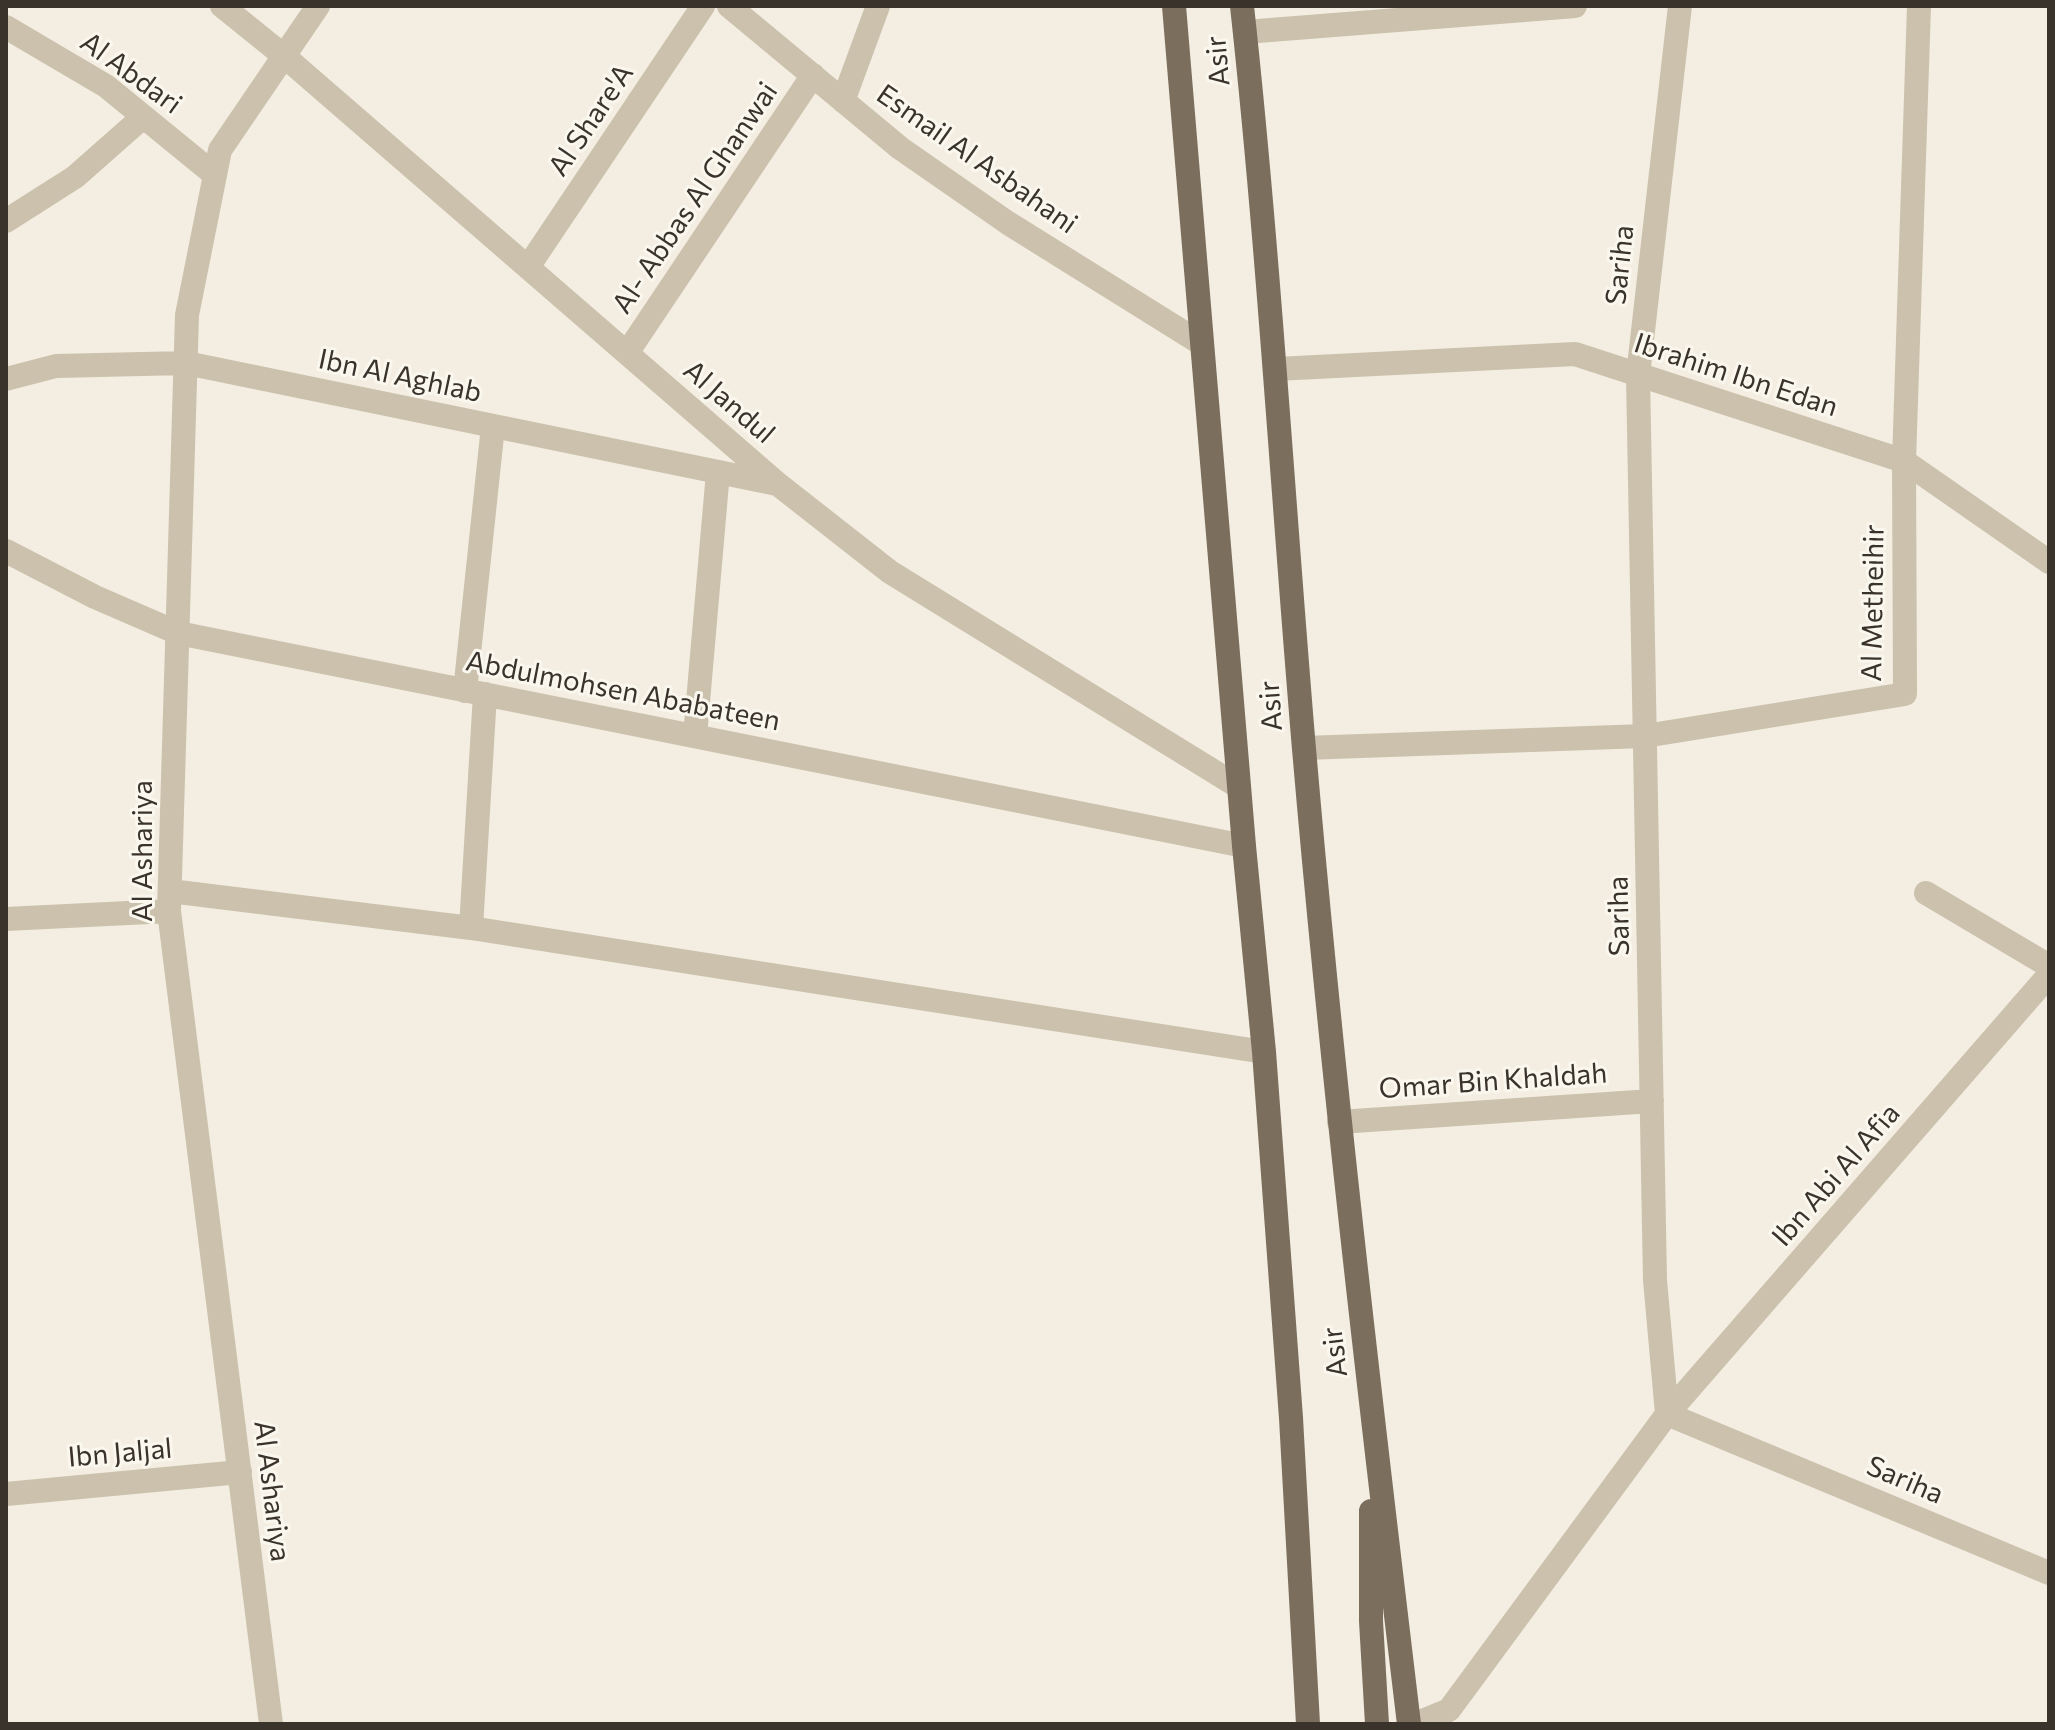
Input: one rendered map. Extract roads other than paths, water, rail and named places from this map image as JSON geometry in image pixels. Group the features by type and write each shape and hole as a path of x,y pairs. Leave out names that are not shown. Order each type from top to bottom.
{"main road":[{"path":"1174,6 1264,1052 1291,1418 1308,1724"},
{"name":"Asir","path":"1242,6 1276,369 1304,748 1339,1122 1371,1400"},
{"path":"1371,1400 1371,1621 1377,1724"},
{"path":"1371,1400 1412,1724"}],"street":[{"name":"Al Jandul","path":"222,6 284,56 779,485 890,572 1239,787"},
{"name":"Al Ashariya","path":"271,1724 169,901 187,315 220,150 318,6"},
{"name":"Al Share'A","path":"528,267 703,6"},
{"name":"Esmail Al Asbahani","path":"729,6 900,148 1008,223 1202,344"},
{"path":"843,101 878,6"},
{"path":"1245,32 1575,6"},
{"name":"Sariha","path":"1680,6 1638,375 1655,1280 1667,1414 2049,1573"},
{"name":"Al Metheihir","path":"1304,748 1645,736 1905,694 1904,461 1919,6"},
{"name":"Al Abdari","path":"6,27 106,86 215,175"},
{"name":"Al- Abbas Al Ghanwai","path":"627,353 813,75"},
{"path":"6,221 75,177 143,117"},
{"name":"Ibrahim Ibn Edan","path":"1276,369 1575,354 1904,461 2049,562"},
{"name":"Ibn Al Aghlab","path":"6,379 56,366 186,363 779,485"},
{"path":"471,928 475,692 493,426"},
{"path":"695,736 718,472"},
{"name":"Abdulmohsen Ababateen","path":"6,551 95,597 178,633 1244,846"},
{"path":"1926,893 2049,966"},
{"path":"6,919 169,901 471,928 1264,1052"},
{"name":"Ibn Abi Al Afia","path":"1412,1724 1449,1710 1667,1414 2049,975"},
{"name":"Omar Bin Khaldah","path":"1339,1122 1652,1101"},
{"name":"Ibn Jaljal","path":"6,1494 240,1472"}]}
